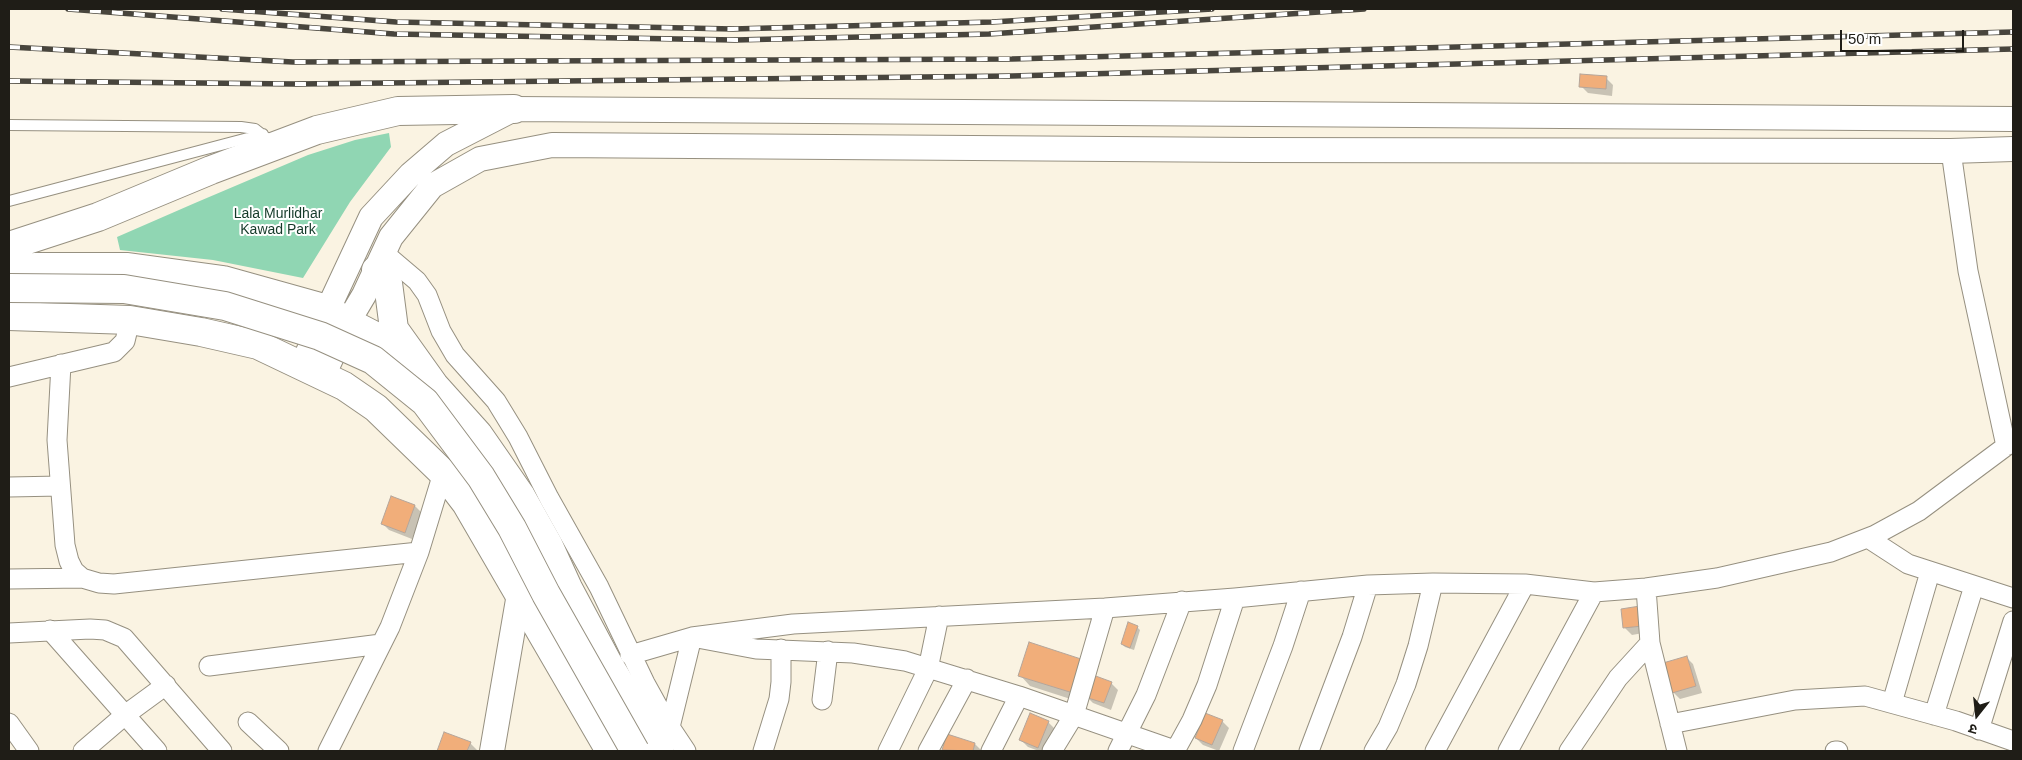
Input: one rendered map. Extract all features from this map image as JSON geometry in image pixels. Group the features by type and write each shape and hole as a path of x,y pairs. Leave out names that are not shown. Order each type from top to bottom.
{"highway":[{"path":"9,246 98,218 211,170 270,139 398,111 514,109"},
{"path":"380,261 388,283 394,328 434,385 478,434 521,496 548,544 568,588 609,664 665,739"},
{"path":"9,269 36,267 128,267 223,280 337,316 375,336 434,385"},
{"path":"9,288 124,289 225,306 320,336 373,360 426,402 467,456 512,528 546,594 635,751"},
{"path":"9,316 130,320 258,345 344,386 376,408 443,473 466,503 610,751"}],"street":[{"path":"312,372 337,316 371,217 411,174 446,144 514,109 2013,119"},
{"path":"464,134 480,159"},
{"path":"337,316 364,295 391,237 432,186 480,159 552,145 1243,150 1951,151 2013,149"},
{"path":"630,655 692,637 793,624 1105,608 1368,585 1433,583 1524,584 1594,592 1646,588 1717,578 1831,552 1868,538 1919,511 2010,443 1968,271 1951,151"},
{"path":"380,261 417,281 427,295 441,331 455,356 496,401 518,436 549,498 599,587 665,739 686,751"},
{"path":"9,377 114,352 125,341 130,320"},
{"path":"61,364 57,431 65,545 74,571 82,578"},
{"path":"328,751 381,644 419,552 443,473"},
{"path":"9,487 60,486"},
{"path":"1868,538 1893,555 1930,572 2013,598"},
{"path":"9,579 82,578 99,583 114,584 419,552"},
{"path":"1892,703 1930,572"},
{"path":"1374,751 1391,720 1412,668 1433,583"},
{"path":"1435,751 1524,584"},
{"path":"1309,751 1352,637 1368,585"},
{"path":"1934,715 1974,586"},
{"path":"1646,588 1650,643 1677,751"},
{"path":"1243,751 1283,646 1301,591"},
{"path":"1508,751 1594,592"},
{"path":"492,751 519,594"},
{"path":"692,637 741,647 885,657 967,679 1128,733 1175,751 1192,720 1207,685 1235,598"},
{"path":"1118,751 1146,695 1182,601"},
{"path":"1052,751 1074,715 1105,608"},
{"path":"888,751 928,669 939,616"},
{"path":"1979,730 2013,621"},
{"path":"9,633 90,629 116,634 124,638 222,751"},
{"path":"50,630 157,751"},
{"path":"665,739 692,637"},
{"path":"1569,751 1618,678 1650,643"},
{"path":"209,666 381,644"},
{"path":"763,751 779,699 781,649"},
{"path":"822,700 828,652"},
{"path":"928,751 967,679"},
{"path":"85,751 125,715 166,685"},
{"path":"991,751 1019,696"},
{"path":"1670,724 1795,700 1865,696 1934,715 2013,741"},
{"path":"248,722 279,751"},
{"path":"480,751 498,722"},
{"path":"9,723 30,751"}],"lane":[{"path":"9,125 241,127 255,129 270,139"},
{"path":"9,201 270,139"}],"green space":[{"name":"Lala Murlidhar Kawad Park","path":"389,133 391,147 350,202 303,278 213,260 120,250 117,237 195,203 308,155 355,140"}],"building":[{"path":"1580,74 1607,76 1606,89 1579,87"},
{"path":"391,496 415,505 405,533 381,524"},
{"path":"1640,606 1643,626 1623,628 1621,609"},
{"path":"1128,622 1138,626 1130,648 1121,644"},
{"path":"1029,642 1084,660 1073,693 1018,676"},
{"path":"1687,656 1696,686 1672,693 1663,663"},
{"path":"1093,675 1112,682 1104,703 1085,697"},
{"path":"1030,713 1049,721 1038,748 1019,740"},
{"path":"1205,713 1223,720 1212,745 1195,738"},
{"path":"444,732 471,742 467,751 437,751"},
{"path":"947,734 975,743 973,751 942,750"}],"railway":[{"path":"68,9 394,34 735,40 989,34 1364,9"},
{"path":"222,9 396,22 733,29 992,22 1212,9"},
{"path":"9,47 293,62 1012,59 2013,32"},
{"path":"9,81 296,84 1012,76 2013,49"}]}
